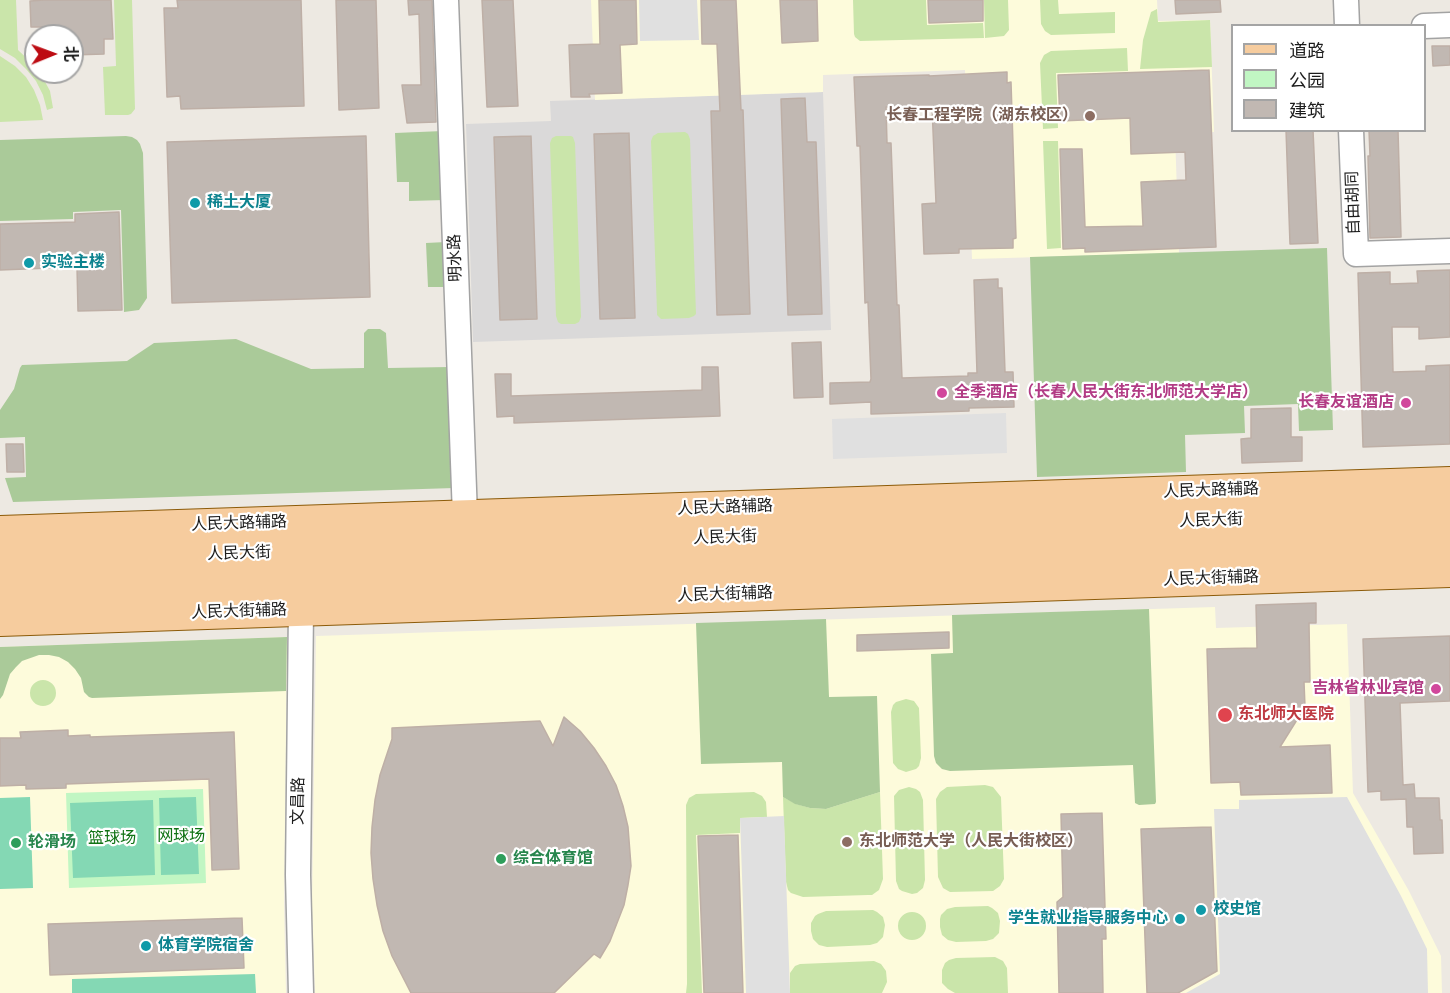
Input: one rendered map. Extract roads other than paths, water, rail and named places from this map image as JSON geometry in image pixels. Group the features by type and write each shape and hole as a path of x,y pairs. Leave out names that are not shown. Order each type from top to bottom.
{"main road":[{"name":"人民大路辅路","path":"0,532 1450,483"},
{"name":"人民大街","path":"0,562 1450,513"},
{"name":"人民大街","path":"0,589 1450,540"},
{"name":"人民大街辅路","path":"0,620 1450,571"}],"street":[{"name":"明水路","path":"446,0 465,516"},
{"path":"1346,0 1347,24"},
{"path":"1426,26 1450,25"},
{"name":"自由胡同","path":"1351,132 1356,254 1450,251"},
{"name":"文昌路","path":"301,609 298,875 301,993"}],"place":[{"name":"长春工程学院（湖东校区）","path":"1090,116"},
{"name":"稀土大厦","path":"195,203"},
{"name":"实验主楼","path":"29,263"},
{"name":"全季酒店（长春人民大街东北师范大学店）","path":"942,393"},
{"name":"长春友谊酒店","path":"1406,403"},
{"name":"吉林省林业宾馆","path":"1436,689"},
{"name":"东北师大医院","path":"1225,715"},
{"name":"东北师范大学（人民大街校区）","path":"847,842"},
{"name":"轮滑场","path":"16,843"},
{"name":"综合体育馆","path":"501,859"},
{"name":"校史馆","path":"1201,910"},
{"name":"学生就业指导服务中心","path":"1180,919"},
{"name":"体育学院宿舍","path":"146,946"}],"park label":[{"name":"网球场","path":"181,837"},
{"name":"篮球场","path":"112,839"}]}
